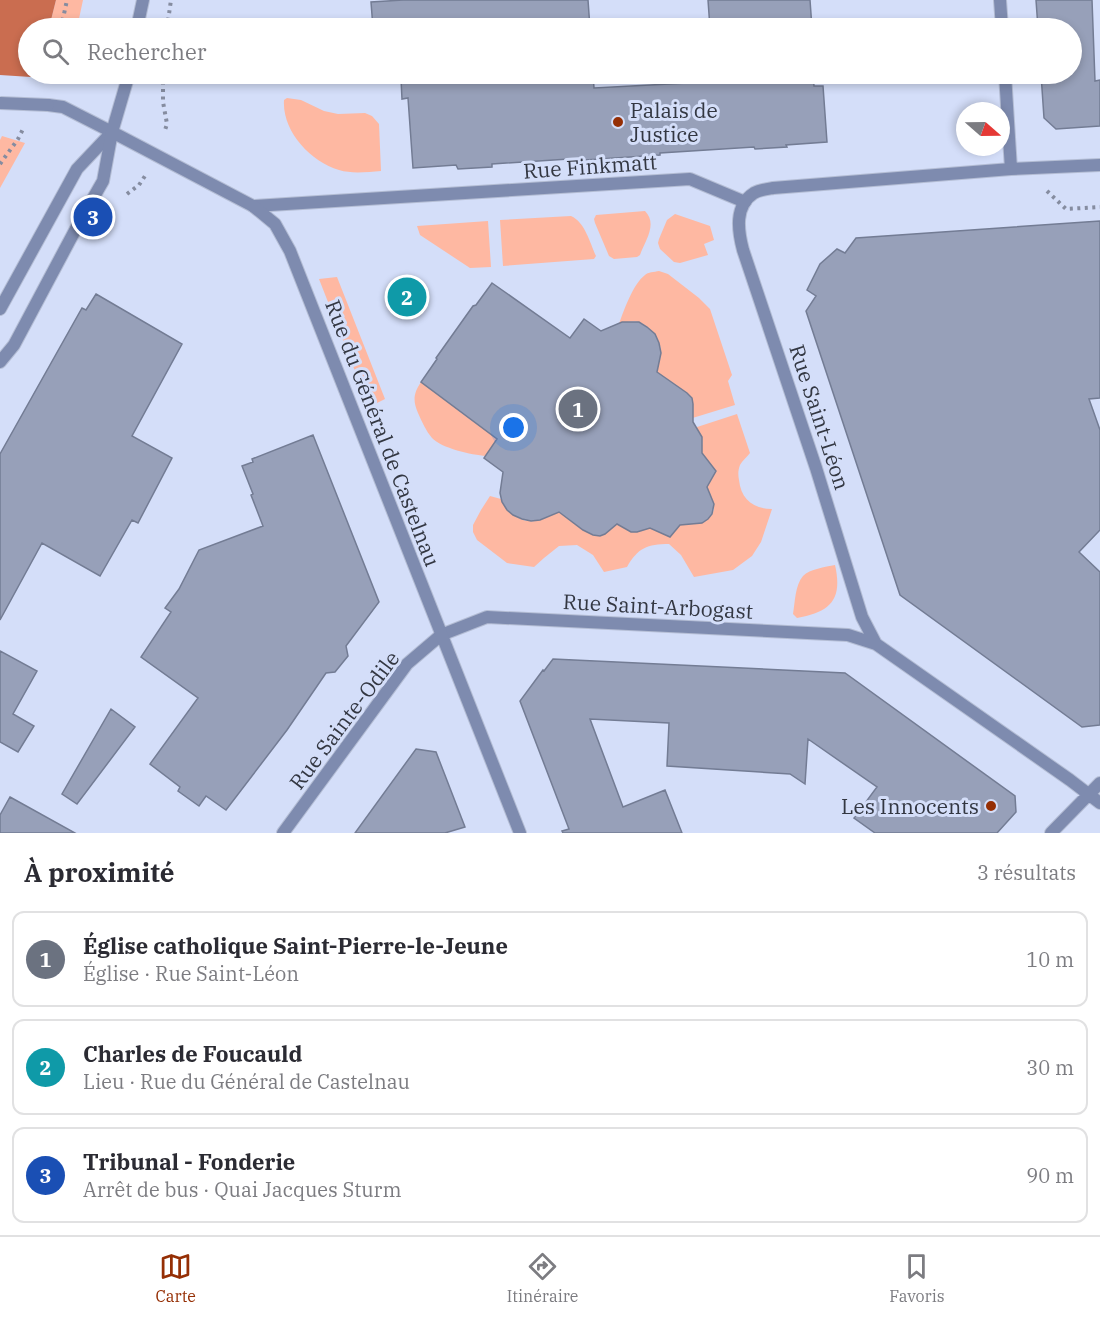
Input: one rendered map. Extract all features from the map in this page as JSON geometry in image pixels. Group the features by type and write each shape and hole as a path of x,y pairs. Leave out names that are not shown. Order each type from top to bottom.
{"street":[{"path":"139,18 143,0"},
{"path":"1000,0 1001,18"},
{"path":"0,362 14,345 103,181 112,132 126,84"},
{"path":"1006,84 1011,169"},
{"name":"Rue du Général de Castelnau","path":"0,103 63,106 253,206 275,224 290,251 520,833"},
{"path":"0,309 77,169 112,132"},
{"path":"745,202 755,192 773,188 1011,169 1100,165"},
{"name":"Rue Finkmatt","path":"253,206 690,179 745,202"},
{"name":"Rue Saint-Léon","path":"745,202 738,218 742,250 816,468 862,617 876,644"},
{"name":"Rue Saint-Arbogast","path":"441,635 487,617 848,635 876,644"},
{"name":"Rue Sainte-Odile","path":"283,833 407,664 441,635"},
{"path":"876,644 1100,803"},
{"path":"1052,833 1100,783"}],"path":[{"path":"63,18 67,0"},
{"path":"168,18 171,0"},
{"path":"0,164 18,139"}],"shaded area":[{"path":"0,0 56,0 52,18 18,18 18,76 0,75"},
{"path":"56,0 83,0 79,18 52,18"},
{"path":"287,98 301,100 324,111 338,114 365,113 372,116 379,124 381,171 344,171 318,160 300,143 288,123 284,100"},
{"path":"2,136 25,143 0,188 0,140"},
{"path":"645,211 649,216 650,227 640,255 614,259 609,256 595,223 596,215"},
{"path":"675,214 710,226 714,240 704,244 708,255 680,263 674,262 660,249 658,243 667,220"},
{"path":"571,216 587,233 596,256 594,259 503,266 500,220"},
{"path":"488,221 491,267 470,268 420,235 417,226"},
{"path":"659,271 668,274 710,309 732,375 728,381 735,405 686,420 693,410 692,398 655,371 661,352 654,334 638,322 619,324 637,284 646,274"},
{"path":"337,277 385,399 369,407 319,279"},
{"path":"421,382 450,404 463,407 460,412 498,439 486,456 449,448 432,438 415,405 416,390"},
{"path":"737,414 750,453 739,469 742,493 754,505 772,509 761,542 752,556 733,570 694,577 681,555 669,544 644,548 635,555 627,567 604,572 593,555 577,545 559,546 534,567 507,563 477,540 473,532 473,525 490,496 501,499 512,514 522,520 540,520 557,511 594,535 607,532 613,519 633,532 646,526 702,523 712,515 714,509 714,504 704,492 713,476 700,451 702,437 691,429"},
{"path":"835,565 837,587 831,602 818,612 797,618 793,614 795,600 798,584 803,576 814,570"}],"building":[{"path":"588,0 589,18 372,18 371,2"},
{"path":"708,0 810,0 811,18 709,18"},
{"path":"1036,0 1092,0 1095,81 1100,80 1100,126 1056,129 1044,118 1042,84 1082,84 1082,18 1037,18"},
{"name":"Palais de Justice","path":"401,84 594,84 594,88 669,84 814,84 814,86 823,86 827,142 786,145 787,147 755,149 754,147 585,160 584,158 492,164 492,167 458,169 456,165 413,168 408,98 402,99"},
{"path":"1100,221 1100,398 1089,399 1100,430 1100,530 1079,552 1100,572 1100,725 1082,727 900,595 806,311 816,296 807,290 820,264 837,249 845,253 856,238"},
{"path":"492,283 570,338 584,319 601,331 622,322 639,322 655,334 661,353 657,372 692,398 693,422 702,437 702,453 716,471 707,487 714,504 712,514 708,519 702,523 680,525 670,537 650,528 631,532 617,524 600,536 583,530 559,512 540,520 531,521 513,515 507,510 500,493 503,472 484,458 497,439 421,382 473,306"},
{"path":"96,294 182,344 132,436 172,458 138,523 132,520 100,576 42,543 0,620 0,454 82,308 86,310"},
{"path":"313,435 379,602 346,646 348,656 335,672 326,673 287,730 226,810 206,796 199,806 178,791 180,787 150,764 198,698 141,657 171,612 165,608 179,589 199,550 263,526 242,466 253,462 252,459"},
{"path":"0,651 37,671 13,714 34,726 18,752 0,742"},
{"path":"553,659 845,673 1015,796 1016,812 997,833 875,833 854,818 877,787 808,739 805,784 790,774 667,766 669,723 590,719 623,807 665,790 682,833 563,833 562,831 569,829 520,701"},
{"path":"111,709 135,727 77,804 62,794"},
{"path":"416,749 436,752 465,827 445,833 355,833"},
{"path":"10,797 75,833 0,833 0,815"}],"place":[{"name":"Palais de Justice","path":"618,122"},
{"name":"Tribunal - Fonderie","path":"93,217"},
{"name":"Charles de Foucauld","path":"407,297"},
{"name":"Église catholique Saint-Pierre-le-Jeune","path":"578,409"},
{"name":"Les Innocents","path":"991,806"}]}
